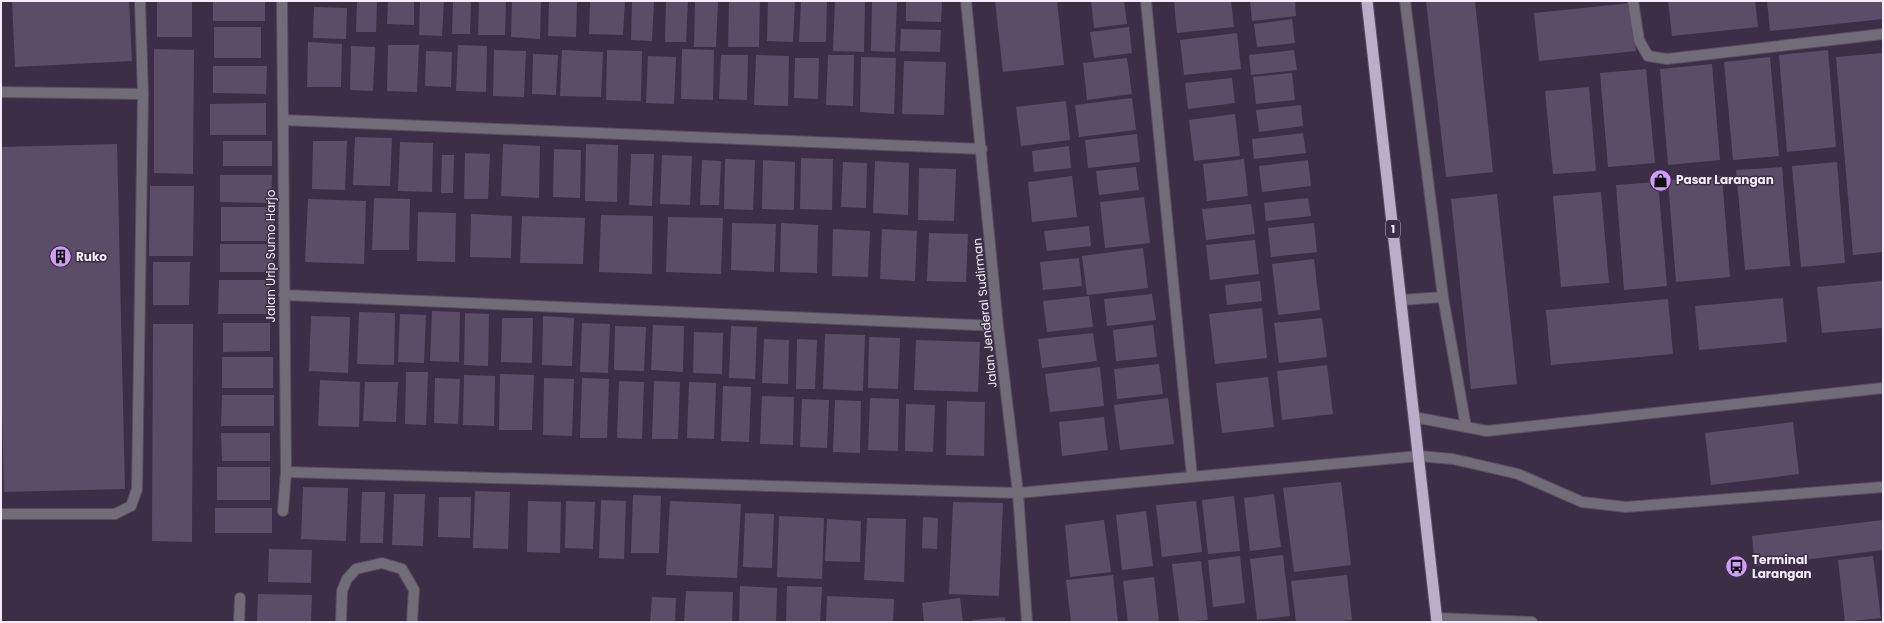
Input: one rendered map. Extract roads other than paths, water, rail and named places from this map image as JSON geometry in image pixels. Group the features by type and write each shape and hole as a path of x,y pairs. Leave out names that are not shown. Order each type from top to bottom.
{"highway":[{"name":"1","path":"1367,1 1437,620"}],"street":[{"path":"1,514 115,514 131,506 137,489 143,94 140,1"},
{"name":"Jalan Urip Sumo Harjo","path":"282,1 286,472 283,511"},
{"name":"Jalan Jenderal Sudirman","path":"966,1 982,149 998,326 1018,493 1027,622"},
{"path":"1146,1 1192,477"},
{"path":"1405,1 1443,297 1466,428"},
{"path":"1634,1 1639,40 1648,56 1667,59 1883,34"},
{"path":"1,92 143,94"},
{"path":"283,120 982,149"},
{"path":"284,295 998,326"},
{"path":"1401,300 1443,297"},
{"path":"1414,417 1487,431 1883,388"},
{"path":"286,472 1018,493 1419,456 1453,459 1511,472 1582,502 1626,507 1883,487"},
{"path":"341,622 342,591 347,578 356,569 382,563 402,569 414,590 412,622"},
{"path":"239,622 240,598"},
{"path":"1437,620 1532,622"}],"place":[{"name":"Pasar Larangan","path":"1660,180"},
{"name":"Ruko","path":"60,257"},
{"name":"Terminal Larangan","path":"1737,567"}]}
